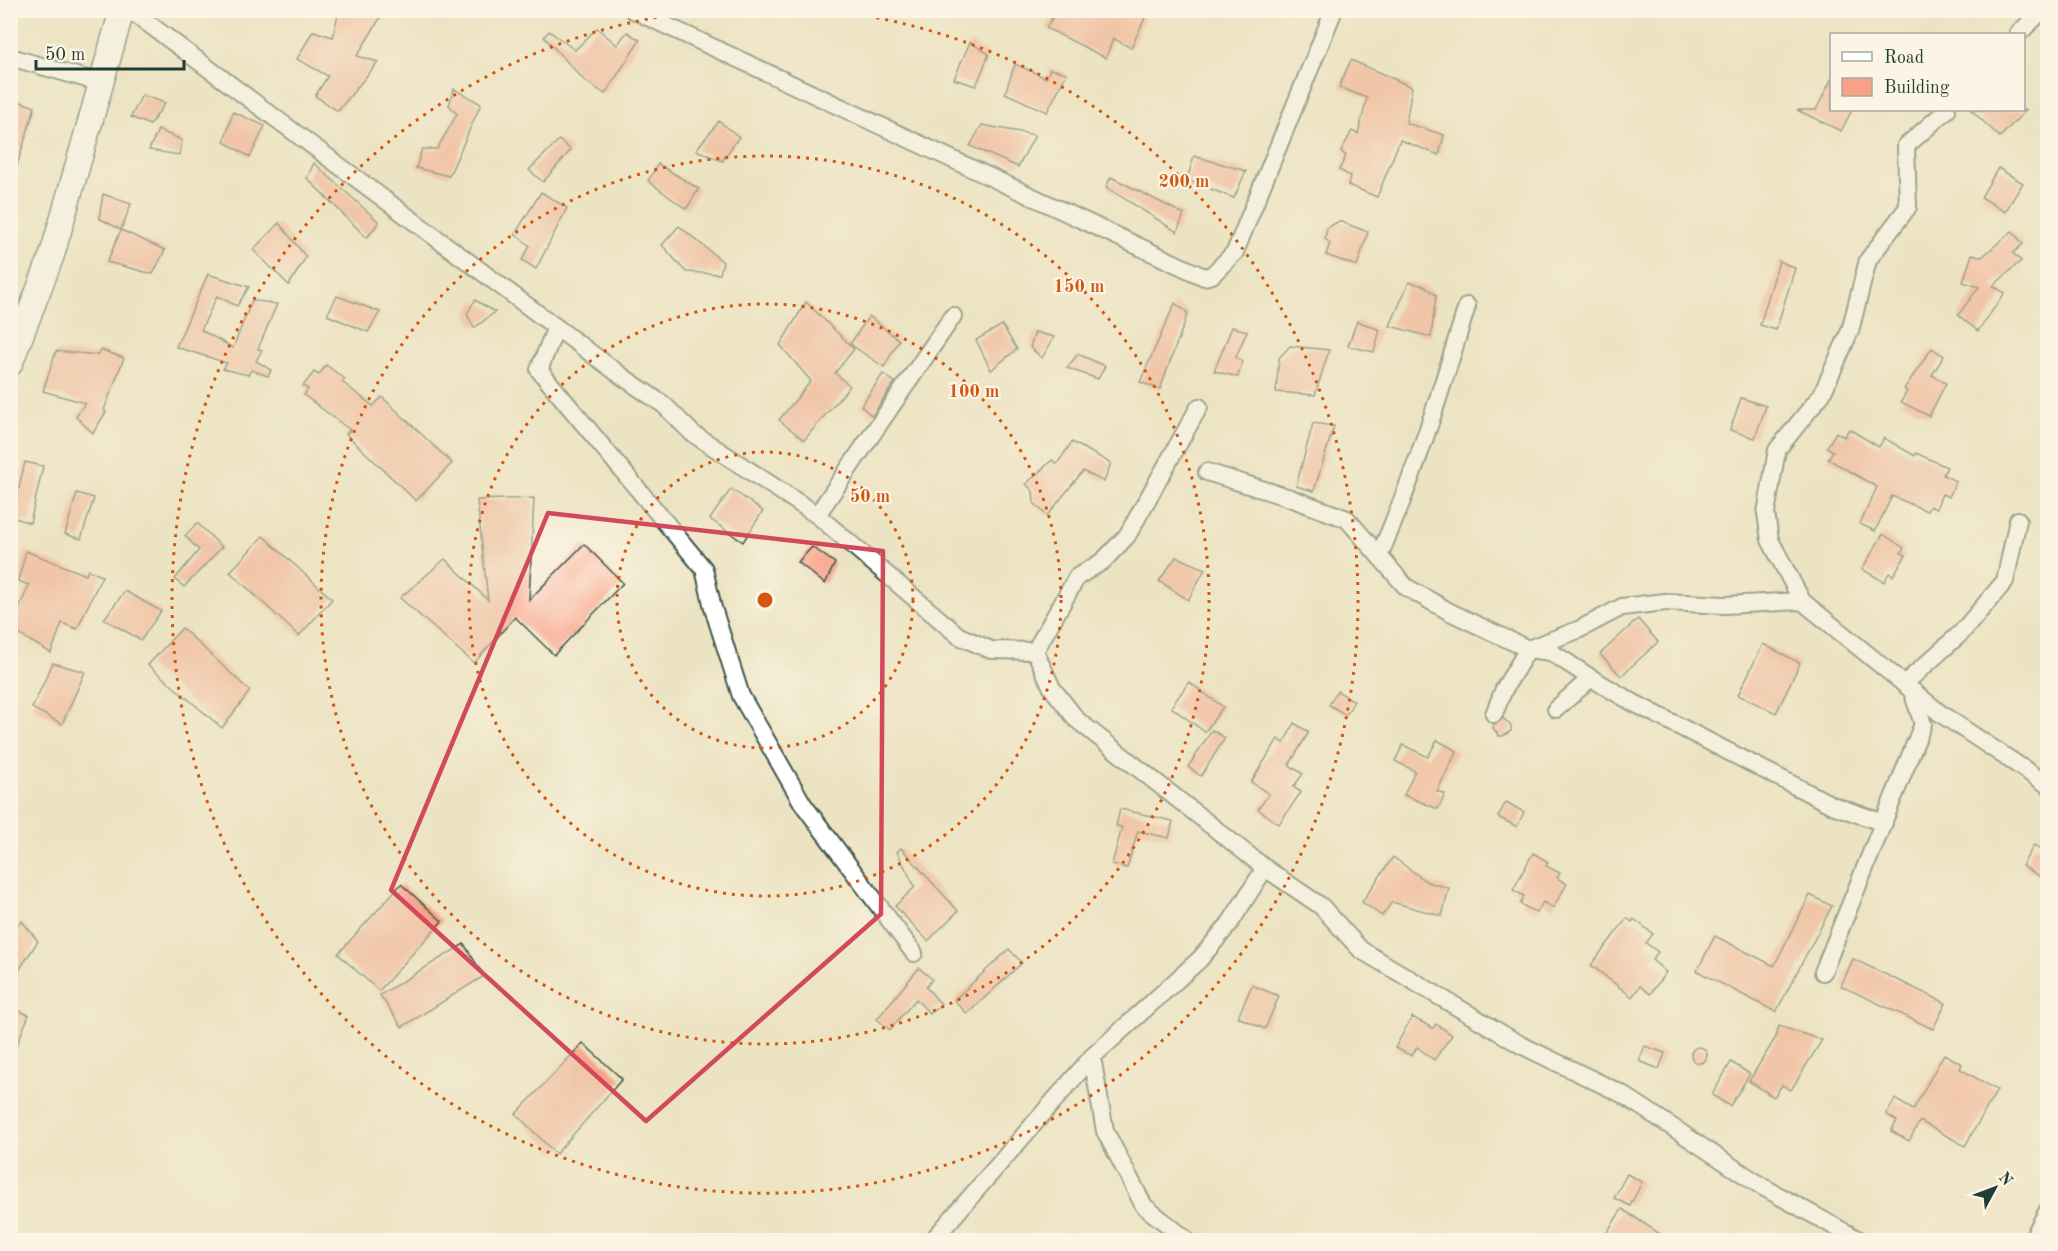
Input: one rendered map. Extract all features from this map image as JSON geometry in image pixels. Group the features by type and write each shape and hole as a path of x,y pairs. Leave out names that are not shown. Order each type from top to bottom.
{"street":[{"path":"10,364 52,255 122,10"},
{"path":"130,10 664,405 692,433 817,515 959,636 991,650 1035,651"},
{"path":"633,10 1204,277 1212,275 1235,252 1334,10"},
{"path":"2019,33 2043,10"},
{"path":"10,57 100,83"},
{"path":"1946,111 1906,146 1908,207 1868,260 1850,331 1822,394 1776,450 1766,513 1770,540 1802,601 1941,714 2048,785"},
{"path":"1379,556 1402,504 1428,432 1467,306"},
{"path":"817,515 952,316"},
{"path":"556,327 539,370 704,569 713,608 741,696 803,804 914,953"},
{"path":"1035,651 1077,577 1103,561 1127,536 1199,407"},
{"path":"1207,472 1347,519 1406,587 1450,612 1528,649 1551,652 1632,702 1832,805 1884,823"},
{"path":"1908,687 1961,633 2006,580 2018,520"},
{"path":"1494,714 1504,689 1528,649 1578,630 1622,607 1665,602 1725,605 1802,601"},
{"path":"1035,651 1052,688 1077,720 1265,868 1321,906 1361,950 1521,1045 1622,1094 1763,1187 1859,1240"},
{"path":"1556,709 1591,678"},
{"path":"1823,972 1923,724 1908,687"},
{"path":"933,1240 1092,1057 1200,959 1230,923 1265,868"},
{"path":"1092,1057 1105,1131 1144,1206 1187,1240"},
{"path":"2032,1240 2048,1210"}],"highlighted area":[{"path":"548,513 883,551 881,914 646,1121 391,890"}],"building":[{"path":"339,10 385,10 357,56 378,62 338,111 315,96 328,76 297,59 313,31 333,37"},
{"path":"1057,10 1133,10 1145,18 1131,48 1113,38 1106,58 1046,28"},
{"path":"597,28 617,45 627,32 640,40 605,94 584,80 544,37 549,31 575,50"},
{"path":"970,42 989,54 976,86 954,79"},
{"path":"1351,60 1412,87 1406,123 1444,135 1439,155 1400,140 1377,197 1348,185 1350,176 1339,170 1346,156 1341,151 1352,131 1358,134 1367,98 1339,87"},
{"path":"1015,64 1046,78 1050,69 1067,73 1047,112 1005,93"},
{"path":"1830,82 1830,111 1851,111 1841,131 1797,110 1816,110"},
{"path":"454,89 481,104 449,176 416,168 422,149 437,149 457,114 449,105"},
{"path":"142,95 165,103 150,125 131,117"},
{"path":"10,98 35,107 14,175 10,174"},
{"path":"2026,110 2000,137 1972,111"},
{"path":"233,112 265,126 250,157 224,142"},
{"path":"719,121 739,137 722,161 696,150"},
{"path":"982,125 1035,135 1018,167 970,146"},
{"path":"158,130 182,140 179,155 149,150"},
{"path":"559,140 571,150 543,182 529,170"},
{"path":"1194,156 1246,171 1234,198 1187,180"},
{"path":"314,163 379,222 367,238 307,178"},
{"path":"658,164 699,189 686,209 648,181"},
{"path":"1998,168 2023,183 2005,212 1981,197"},
{"path":"1111,177 1184,214 1177,232 1106,187"},
{"path":"541,192 567,208 536,269 522,260 530,246 515,234"},
{"path":"103,194 131,204 121,230 99,218"},
{"path":"1339,221 1368,232 1357,266 1326,255 1330,243 1325,239 1327,228"},
{"path":"279,223 306,257 289,285 253,250"},
{"path":"679,226 723,262 720,274 686,272 662,245"},
{"path":"121,230 165,250 153,274 107,262"},
{"path":"2012,231 2023,244 2013,253 2021,261 1993,286 2005,293 1978,331 1958,315 1979,287 1963,282 1972,254 1982,257"},
{"path":"1779,261 1795,268 1776,330 1760,325"},
{"path":"208,274 249,287 237,306 217,296 201,330 233,348 252,300 277,304 258,349 262,350 256,361 271,370 268,376 251,370 248,375 223,369 227,363 176,347"},
{"path":"1409,282 1424,286 1436,295 1431,337 1390,326"},
{"path":"337,296 380,312 368,332 327,315"},
{"path":"475,300 495,312 474,328 467,314"},
{"path":"806,302 854,349 835,373 850,386 804,440 779,420 811,381 780,345"},
{"path":"1175,303 1188,313 1160,389 1140,382"},
{"path":"869,316 899,340 884,367 850,344"},
{"path":"1357,321 1380,330 1374,352 1348,346"},
{"path":"1002,325 1017,349 991,370 976,340"},
{"path":"1232,327 1247,331 1236,357 1242,362 1238,377 1214,371"},
{"path":"1035,332 1054,337 1042,358 1030,347"},
{"path":"1290,346 1329,350 1315,395 1276,392 1279,358"},
{"path":"1932,348 1944,356 1932,375 1946,383 1929,416 1901,402 1907,391 1904,389"},
{"path":"101,350 124,358 104,410 106,412 93,433 76,417 85,403 43,391 56,351 98,355"},
{"path":"1078,354 1105,366 1098,379 1067,368"},
{"path":"326,365 345,379 342,382 373,406 382,397 452,463 416,501 346,434 350,430 304,395 308,389 303,386 314,372 319,375"},
{"path":"883,374 895,382 872,416 861,406"},
{"path":"1741,398 1766,406 1755,438 1730,430"},
{"path":"1313,423 1334,426 1314,491 1296,486"},
{"path":"1849,429 1879,447 1884,438 1915,456 1916,453 1947,467 1943,475 1956,481 1949,497 1942,494 1936,509 1930,506 1927,511 1892,496 1875,531 1860,524 1877,487 1828,459 1833,451 1827,447 1836,432 1844,437"},
{"path":"1072,442 1111,463 1104,482 1083,471 1047,516 1034,503 1033,491 1026,484 1052,460 1057,464"},
{"path":"25,462 43,466 30,523 12,517"},
{"path":"731,489 763,511 743,542 710,519"},
{"path":"77,493 94,498 81,539 65,534"},
{"path":"534,498 529,600 584,544 623,583 554,655 515,617 474,663 400,598 445,559 488,600 477,500"},
{"path":"197,523 222,547 184,587 175,579 199,550 185,536"},
{"path":"1883,534 1904,548 1901,553 1906,555 1893,576 1889,573 1884,582 1862,569"},
{"path":"263,536 332,599 299,636 230,572"},
{"path":"812,547 835,563 825,584 798,562"},
{"path":"26,551 86,575 88,570 102,576 77,629 62,623 51,653 10,629 29,585 18,581"},
{"path":"1176,557 1205,569 1188,600 1159,581"},
{"path":"125,591 161,611 141,640 104,619"},
{"path":"1638,619 1658,642 1621,676 1600,654"},
{"path":"182,628 250,691 222,728 148,665"},
{"path":"1763,644 1800,663 1776,713 1738,695"},
{"path":"53,663 85,672 62,724 32,708"},
{"path":"1189,682 1223,707 1205,732 1171,707"},
{"path":"1337,691 1354,701 1346,715 1329,705"},
{"path":"1503,718 1511,726 1511,731 1499,736 1493,728 1494,724"},
{"path":"1294,723 1309,732 1289,765 1303,774 1293,787 1301,792 1279,824 1258,809 1269,794 1251,782 1278,739 1284,743"},
{"path":"1212,730 1225,738 1201,776 1188,767"},
{"path":"1437,740 1457,751 1437,791 1445,794 1438,809 1404,795 1415,771 1395,761 1403,745 1428,757"},
{"path":"1506,802 1524,812 1517,827 1498,817"},
{"path":"1120,809 1173,821 1169,838 1138,831 1127,868 1112,864 1122,827 1116,826"},
{"path":"2034,845 2048,852 2048,881 2022,866"},
{"path":"901,848 958,911 928,941 895,906 915,887 897,852"},
{"path":"1533,853 1548,862 1546,866 1560,873 1557,878 1567,884 1553,908 1543,902 1537,913 1520,904 1524,896 1513,890"},
{"path":"1393,857 1427,882 1449,888 1442,916 1392,902 1382,916 1362,902"},
{"path":"401,884 442,921 379,991 338,954"},
{"path":"1810,895 1832,906 1776,1012 1697,971 1715,936 1774,966"},
{"path":"1627,918 1632,922 1634,919 1653,934 1646,943 1658,952 1652,960 1666,972 1650,994 1640,986 1632,997 1591,965"},
{"path":"22,921 38,941 10,984 10,931"},
{"path":"464,944 484,976 402,1027 380,995"},
{"path":"1009,949 1022,963 967,1014 954,1000"},
{"path":"1853,959 1946,1003 1933,1029 1841,986"},
{"path":"919,968 932,979 926,987 941,1004 930,1014 916,999 890,1030 877,1019"},
{"path":"1252,985 1279,996 1265,1029 1238,1017"},
{"path":"10,1007 29,1015 11,1059 10,1058"},
{"path":"1412,1017 1433,1028 1436,1024 1452,1035 1434,1060 1417,1047 1412,1056 1395,1048"},
{"path":"1779,1026 1822,1040 1791,1090 1782,1085 1774,1097 1749,1081 1776,1037"},
{"path":"583,1043 622,1079 556,1154 516,1114"},
{"path":"1645,1046 1665,1053 1659,1069 1639,1061"},
{"path":"1699,1047 1705,1049 1707,1055 1705,1061 1699,1063 1693,1061 1691,1055 1693,1049"},
{"path":"1944,1054 1962,1064 1960,1069 1997,1090 1965,1146 1920,1121 1909,1141 1891,1131 1897,1121 1886,1114 1895,1099 1913,1110"},
{"path":"1731,1062 1750,1074 1730,1106 1712,1095"},
{"path":"1627,1174 1642,1182 1630,1206 1614,1198"},
{"path":"1622,1209 1669,1240 1602,1240"}]}
